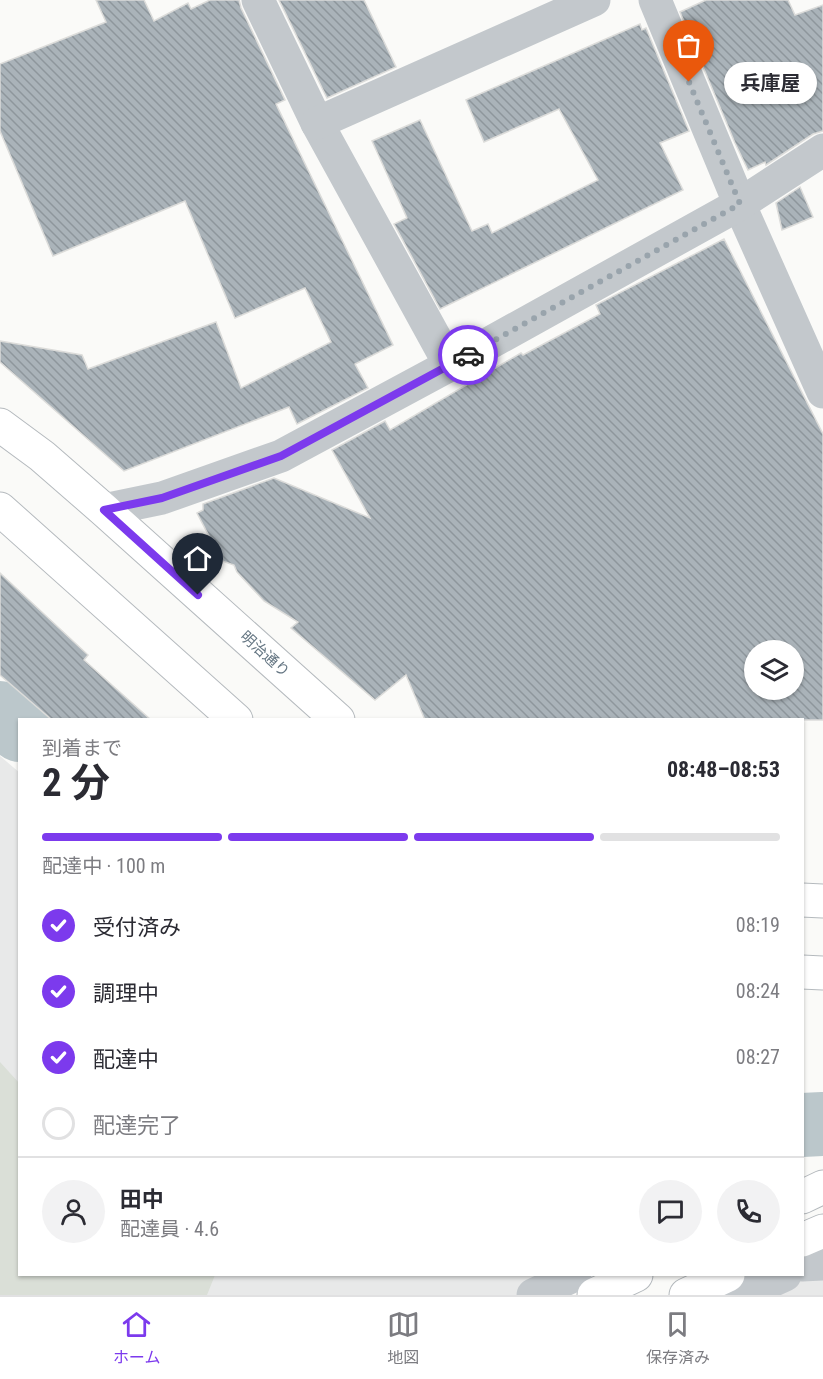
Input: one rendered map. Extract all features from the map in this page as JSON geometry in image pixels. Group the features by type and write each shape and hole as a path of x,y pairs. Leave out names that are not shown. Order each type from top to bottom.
{"main road":[{"name":"明治通り","path":"0,425 42,456 104,510 336,718"},
{"path":"0,509 234,718"},
{"path":"804,900 823,901"},
{"path":"804,972 823,972"},
{"path":"804,1196 823,1187"},
{"path":"804,1263 823,1231"},
{"path":"594,1295 634,1276"},
{"path":"686,1295 726,1276"}],"street":[{"path":"258,0 317,123 450,365"},
{"path":"317,123 594,0"},
{"path":"655,0 740,204 823,392"},
{"path":"104,510 162,498 281,456 740,204 823,150"},
{"path":"533,1295 573,1276"},
{"path":"573,1295 582,1276"},
{"path":"741,1295 778,1276"}],"shaded area":[{"path":"0,756 18,771 18,1276 556,1276 516,1295 0,1295"},
{"path":"0,1062 18,1082 18,1276 215,1276 207,1295 0,1295"},
{"path":"823,1274 823,1295 758,1295 804,1276"}],"building":[{"path":"96,0 144,0 154,21 188,3 191,9 210,0 239,0 285,100 276,104 393,345 355,364 368,388 297,424 289,407 124,471 0,362 0,341 82,355 88,369 216,322 241,388 331,342 305,288 235,318 185,201 53,256 0,131 0,64 106,22"},
{"path":"279,0 364,0 396,67 327,98"},
{"path":"706,0 788,0 795,15 823,5 823,131 813,134 766,165 765,162 748,170 680,12"},
{"path":"640,24 642,30 646,28 689,131 660,143 683,190 440,309 394,224 407,218 372,141 420,120 472,231 488,224 492,233 598,180 559,109 484,142 466,100"},
{"path":"800,187 813,217 782,230 776,203"},
{"path":"724,239 823,434 823,720 804,720 804,718 424,718 406,675 375,700 291,628 298,622 264,601 237,572 234,565 222,561 197,513 203,510 203,504 274,478 370,518 332,450 385,421 390,430 521,353 523,355 600,314 596,305"},
{"path":"0,573 88,655 84,660 149,718 50,718 0,675"}],"waterway":[{"path":"0,713 18,728"},
{"path":"804,1125 823,1124"}],"way so far":[{"path":"468,355 740,204 689,82"}],"place":[{"name":"兵庫屋","path":"689,82"}],"route":[{"path":"198,595 104,510 162,498 281,456 468,355"}]}
